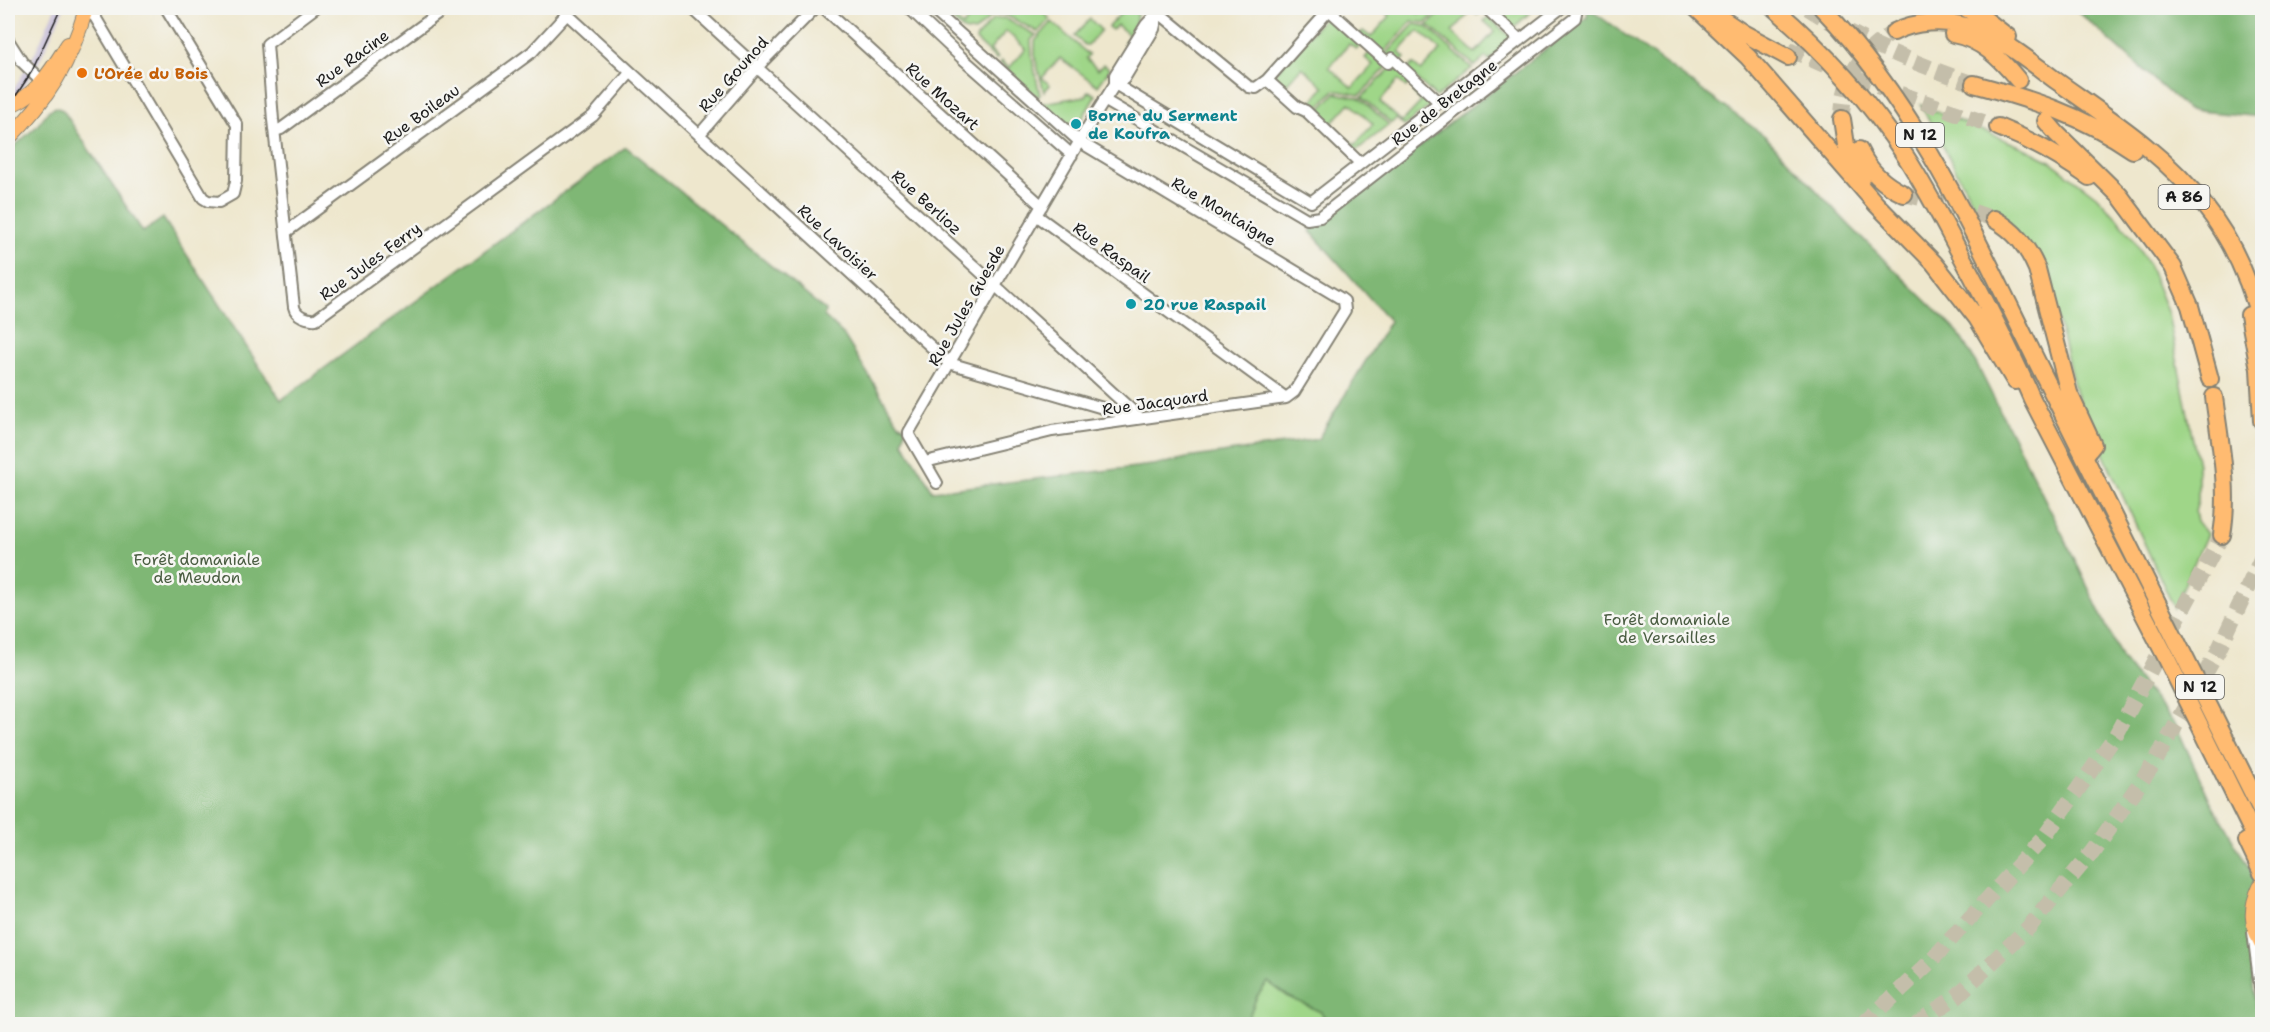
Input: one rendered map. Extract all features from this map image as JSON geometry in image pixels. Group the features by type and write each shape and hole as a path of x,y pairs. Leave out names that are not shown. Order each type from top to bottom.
{"highway":[{"path":"1696,8 1748,57 1876,204 1934,263"},
{"path":"1706,8 1743,33 1789,53 1720,8"},
{"name":"N 12","path":"1774,8 1821,52 1888,131 1911,164 2009,347 2032,399 2165,655 2262,851"},
{"name":"N 12","path":"1822,8 1847,34 1885,81 1930,151 2085,455 2262,812"},
{"path":"1965,8 1996,27 2161,159 2190,187 2225,234 2242,268 2257,306 2262,327"},
{"path":"2018,80 1990,50 1958,35 1935,32 1896,36 1918,24 1943,22 1977,30 2014,50 2104,115"},
{"name":"A 86","path":"1974,84 2039,102 2101,129 2151,163 2183,195 2215,237 2233,271 2247,309 2258,353 2262,421"},
{"path":"1904,194 1885,184 1869,168 1847,121 1846,145 1863,179 1977,318 2020,389 2032,399"},
{"path":"2046,121 2116,190 2173,267 2190,306 2210,379"},
{"path":"1998,127 2066,160 2118,202 2153,239"},
{"path":"1994,219 2017,236 2029,252 2037,269 2069,393 2092,445 2085,455"},
{"path":"2214,398 2225,479 2226,515 2222,535"},
{"path":"2165,655 2164,670 2261,880"}],"main road":[{"path":"8,139 33,112 87,8"},
{"path":"8,105 46,85"},
{"path":"2261,880 2252,910 2253,925 2262,945"}],"street":[{"path":"87,8 203,198 219,202 230,197 236,186 237,125 168,8"},
{"name":"Rue Jules Ferry","path":"315,8 267,44 296,312 310,320 315,320 593,116 630,73"},
{"name":"Rue Racine","path":"275,131 281,129 446,8"},
{"name":"Rue Berlioz","path":"693,8 1140,418"},
{"name":"Rue Gounod","path":"699,135 758,67 815,8"},
{"name":"Rue Mozart","path":"824,8 1039,211"},
{"path":"909,8 1072,155"},
{"name":"Rue Montaigne","path":"931,8 1080,142 1344,301 1345,310 1294,392 1286,398"},
{"path":"1486,8 1520,40"},
{"name":"Rue de Bretagne","path":"1302,216 1311,202 1561,8"},
{"name":"Rue de Bretagne","path":"1322,215 1575,18 1576,8"},
{"path":"1159,10 1249,87 1256,88 1267,80 1330,9 1388,63 1392,58 1440,102"},
{"name":"Rue Jules Guesde","path":"937,483 909,432 1115,84 1115,75 1146,25 1159,10"},
{"name":"Rue Lavoisier","path":"565,11 949,363 1140,418"},
{"name":"Rue Boileau","path":"286,232 532,52 565,11"},
{"path":"8,40 22,62 46,85"},
{"path":"1267,80 1297,107 1306,111 1360,163"},
{"path":"1104,100 1302,216 1314,219 1322,215 1311,202 1115,84"},
{"name":"Rue Raspail","path":"1039,211 1286,398"},
{"name":"Rue Jacquard","path":"925,462 1052,431 1286,398"},
{"path":"2253,925 2262,1003"}],"shaded area":[{"path":"55,8 64,8 38,64 18,96 8,99 35,53"}],"green space":[{"path":"980,8 999,8 975,32 963,30 953,21 955,19 963,26"},
{"path":"1003,8 1013,12 1017,8 1039,8 1050,19 1038,32 1004,14 997,15"},
{"path":"1126,8 1137,8 1137,17 1130,35 1125,43 1129,35 1117,25 1112,30 1108,27"},
{"path":"1382,8 1412,8 1419,14 1425,8 1441,8 1426,23 1412,21 1382,55 1359,34 1363,31 1371,37 1390,16"},
{"path":"1445,8 1477,8 1481,11 1478,15 1472,10 1452,32 1475,53 1495,31 1484,21 1488,17 1514,40 1489,60 1486,57 1475,66 1428,25"},
{"path":"1490,8 1535,8 1512,29"},
{"name":"Forêt domaniale de Versailles","path":"1588,8 1765,136 1850,226 1957,331 1976,363 2066,541 2122,659 2176,726 2210,800 2259,885 2247,914 2255,1005 2262,1024 1329,1024 1321,1012 1289,997 1268,982 1257,996 1246,1024 8,1024 8,152 37,126 49,110 56,107 63,110 143,232 163,218 281,400 626,147 825,310 824,316 843,334 899,424 906,427 903,442 933,491 1161,464 1187,458 1318,439 1390,321 1310,231 1587,17"},
{"path":"2074,8 2262,8 2262,117 2188,110"},
{"path":"1328,14 1361,44 1356,49 1349,44 1329,67 1352,88 1373,65 1365,58 1370,52 1387,67 1360,95 1334,90 1312,114 1306,108 1324,87 1302,67 1283,88 1269,80"},
{"path":"1004,18 1036,35 1031,40 1032,58 1040,95 1038,97 1000,63 1002,61 1009,68 1026,49 1006,31 990,50 998,58 996,59 976,40 993,19"},
{"path":"1090,19 1101,30 1088,45 1085,45 1074,36"},
{"path":"1052,22 1089,55 1086,58 1098,70 1104,64 1110,69 1098,86 1060,58 1042,78 1050,85 1044,92 1035,58 1035,41"},
{"path":"1414,24 1426,26 1472,68 1436,97 1407,70 1413,64 1421,71 1441,50 1419,31 1399,52 1405,58 1400,63 1384,57"},
{"path":"1393,66 1411,81 1406,87 1398,80 1380,102 1402,122 1421,102 1413,93 1417,87 1434,103 1404,126 1397,119 1391,123 1362,97"},
{"path":"1089,91 1096,95 1082,119 1067,124 1043,103 1086,96"},
{"path":"1335,93 1360,98 1389,125 1353,153 1341,142 1346,138 1355,145 1373,124 1350,103 1331,124 1340,133 1336,137 1314,116"},
{"path":"1921,105 2050,161 2096,196 2117,218 2133,238 2149,266 2168,314 2198,465 2198,501 2195,512 2197,521 2207,534 2174,608 2076,394 2048,279 2004,219 1990,211 1976,208"},
{"path":"1268,982 1289,997 1321,1012 1329,1024 1246,1024 1257,996"}],"tunnel":[{"path":"1808,8 1888,51 1974,84"},
{"path":"1842,119 1845,92 1855,68 1872,49 1894,32"},
{"path":"1789,49 1853,78 1998,127"},
{"path":"1904,194 1965,209 1994,219"},
{"path":"1864,1024 1929,963 2045,836 2116,735 2222,535"},
{"path":"1916,1024 1957,996 2029,927 2093,851 2156,760 2218,651 2262,557"}],"tram line":[{"path":"8,108 32,71 61,8"}],"place":[{"name":"L'Orée du Bois","path":"82,73"},
{"name":"Borne du Serment de Koufra","path":"1076,124"},
{"name":"20 rue Raspail","path":"1131,304"}],"park label":[{"name":"Forêt domaniale de Meudon","path":"197,568"}]}
